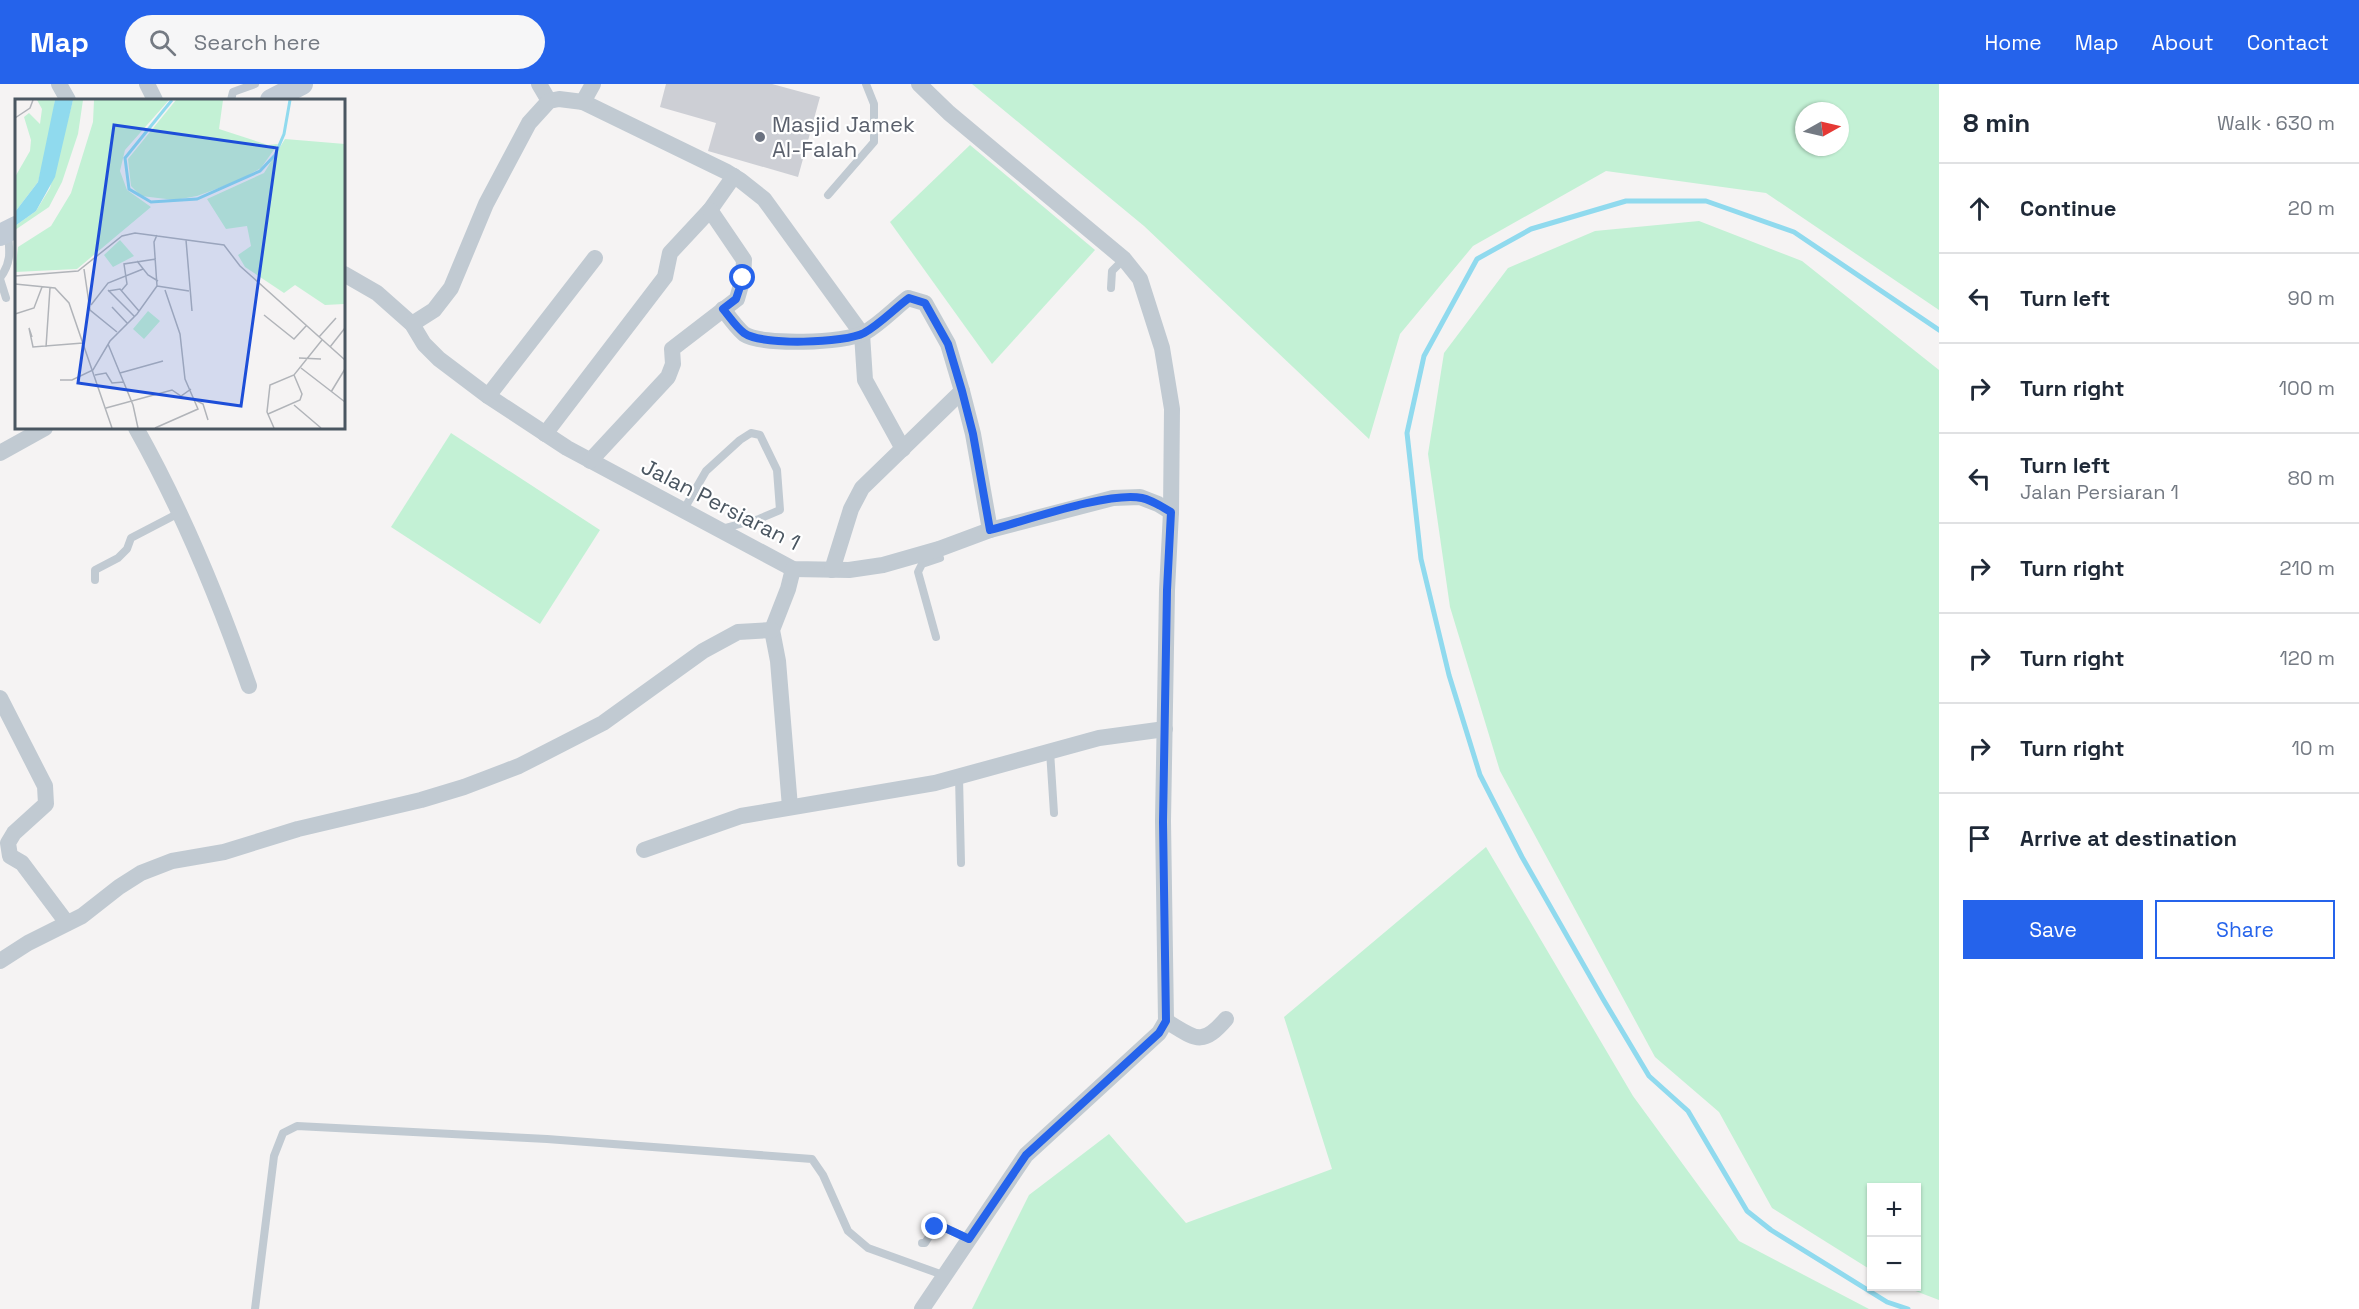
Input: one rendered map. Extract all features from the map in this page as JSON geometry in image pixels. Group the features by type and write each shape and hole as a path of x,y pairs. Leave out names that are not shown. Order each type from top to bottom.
{"main road":[{"path":"274,99 298,85"}],"street":[{"path":"59,84 67,99"},
{"path":"147,84 154,99"},
{"path":"539,84 549,101"},
{"path":"583,102 593,84"},
{"path":"919,84 950,113 1124,259 1140,279 1162,348 1172,409 1163,830 1166,1021 1159,1033 1026,1155 922,1309"},
{"path":"412,324 434,310 451,288 486,204 529,123 549,101 559,99 583,102 734,176 764,199 862,334 865,380 903,449"},
{"path":"545,434 665,277 670,253 710,210 734,176"},
{"path":"590,461 668,377 673,364 672,349 736,299 743,278 744,260 710,210"},
{"path":"488,396 595,258"},
{"name":"Jalan Persiaran 1","path":"345,275 377,293 412,324 424,344 439,359 488,396 545,434 590,461 793,569 849,570 939,553 990,530 1113,498 1140,497 1171,512"},
{"path":"723,309 744,334 776,343 862,334 909,298 925,303 948,344 962,391 973,434 990,530"},
{"path":"832,570 851,509 862,488 962,391"},
{"path":"0,453 43,429"},
{"path":"137,429 159,469 179,513 226,621 249,686"},
{"path":"790,807 778,661 772,630 793,569"},
{"path":"0,961 28,943 82,916 119,886 141,873 172,861 224,852 298,829 421,800 464,787 519,765 603,723 712,646 738,632 772,630"},
{"path":"0,698 45,786 46,804 14,833 8,843 10,856 22,863 67,923"},
{"path":"644,850 741,816 936,783 1099,738 1165,729"},
{"path":"1166,1021 1199,1038 1207,1037 1226,1019"}],"lane":[{"path":"231,99 233,93 255,84"},
{"path":"828,195 874,142 874,104 866,84"},
{"path":"6,298 0,279 8,268 11,257 8,231"},
{"path":"1111,288 1112,272 1124,259"},
{"path":"683,511 706,471 740,440 752,433 760,435 777,470 780,510 759,519 717,530"},
{"path":"94,580 95,570 118,558 127,549 131,538 179,513"},
{"path":"936,637 918,572 922,564 939,553"},
{"path":"1050,750 1054,813"},
{"path":"959,777 961,863"},
{"path":"255,1309 274,1156 283,1133 297,1126 547,1139 812,1158 823,1174 848,1231 868,1248 944,1275"},
{"path":"922,1243 925,1243 935,1227 941,1226 969,1239"}],"green space":[{"path":"972,84 1939,84 1939,310 1766,193 1606,171 1473,246 1400,334 1369,439 1144,226"},
{"path":"970,145 1095,250 992,364 890,222"},
{"path":"1699,221 1802,261 1939,370 1939,1300 1915,1291 1921,1291 1921,1183 1867,1183 1867,1267 1772,1208 1719,1112 1655,1057 1500,771 1450,607 1428,454 1444,353 1508,268 1595,231"},
{"path":"451,433 600,530 540,624 391,527"},
{"path":"1486,847 1633,1096 1739,1241 1869,1309 972,1309 1029,1195 1109,1134 1186,1223 1332,1169 1284,1017"}],"building":[{"name":"Masjid Jamek Al-Falah","path":"666,84 772,84 820,97 798,177 708,151 716,123 660,107"}],"waterway":[{"path":"1908,1309 1887,1302 1771,1230 1747,1211 1688,1111 1649,1076 1603,999 1522,857 1480,775 1449,675 1421,559 1407,433 1424,356 1477,259 1531,229 1626,201 1706,201 1794,232 1939,330"}],"place":[{"name":"Masjid Jamek Al-Falah","path":"760,137"}],"route":[{"path":"743,278 736,299 723,309 744,334 776,343 862,334 909,298 925,303 948,344 962,391 973,434 990,530 1113,498 1140,497 1171,512 1167,590 1163,822 1166,1021 1159,1033 1026,1155 969,1239 941,1226 935,1227"}]}
